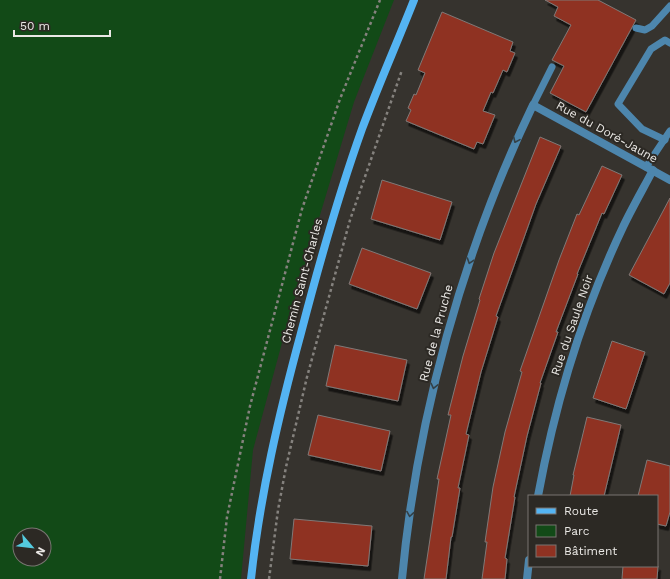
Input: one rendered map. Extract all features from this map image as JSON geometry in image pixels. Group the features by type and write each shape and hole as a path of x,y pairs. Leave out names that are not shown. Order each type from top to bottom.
{"main road":[{"name":"Chemin Saint-Charles","path":"251,579 259,516 276,429 322,252 335,207 362,130 414,0"}],"street":[{"name":"Rue du Doré-Jaune","path":"533,105 670,180"},
{"name":"Rue de la Pruche","path":"402,579 405,542 414,487 432,397 457,298 503,171 533,105"},
{"name":"Rue du Saule Noir","path":"538,495 551,434 581,332 600,279 649,168"},
{"path":"527,579 528,567"}],"lane":[{"path":"636,28 645,30 652,26 670,6"},
{"path":"665,140 642,129 618,104 651,48 665,40 670,43"},
{"path":"533,105 552,67"},
{"path":"649,168 670,131"}],"path":[{"name":"Chemin Saint-Charles","path":"220,579 227,516 250,406 300,216 340,99 380,0"},
{"path":"269,579 278,510 286,467 307,377 350,220 402,70"}],"green space":[{"path":"0,0 394,0 354,102 286,328 253,450 241,579 0,579"}],"building":[{"path":"545,0 598,0 636,20 586,112 550,93 564,66 552,60 571,25 554,16 558,7"},
{"path":"442,12 513,42 510,51 515,53 507,72 503,70 483,111 495,115 483,144 477,142 474,149 406,121 411,110 408,108 414,94 416,95 425,73 418,70"},
{"path":"540,137 561,146 536,204 496,316 498,317 481,372 466,434 469,435 458,488 460,488 451,537 446,579 424,579 439,479 437,479 451,415 448,415 463,356 494,253"},
{"path":"602,166 622,175 604,214 602,213 577,274 556,332 558,332 540,383 514,497 505,558 507,559 505,579 482,579 487,542 485,542 493,487 505,432 522,372 520,371 559,260 577,214 579,215"},
{"path":"382,180 452,202 440,240 371,219"},
{"path":"670,198 670,283 664,294 629,275"},
{"path":"362,248 431,273 417,309 349,284"},
{"path":"612,341 645,352 626,409 593,398"},
{"path":"335,345 407,360 398,401 326,386"},
{"path":"318,415 390,431 381,471 308,455"},
{"path":"587,417 621,425 604,495 570,495 573,475"},
{"path":"647,460 670,466 670,512 666,526 658,524 658,495 638,495"},
{"path":"294,519 372,526 368,566 290,559"},
{"path":"623,567 658,567 657,579 622,579"}]}
